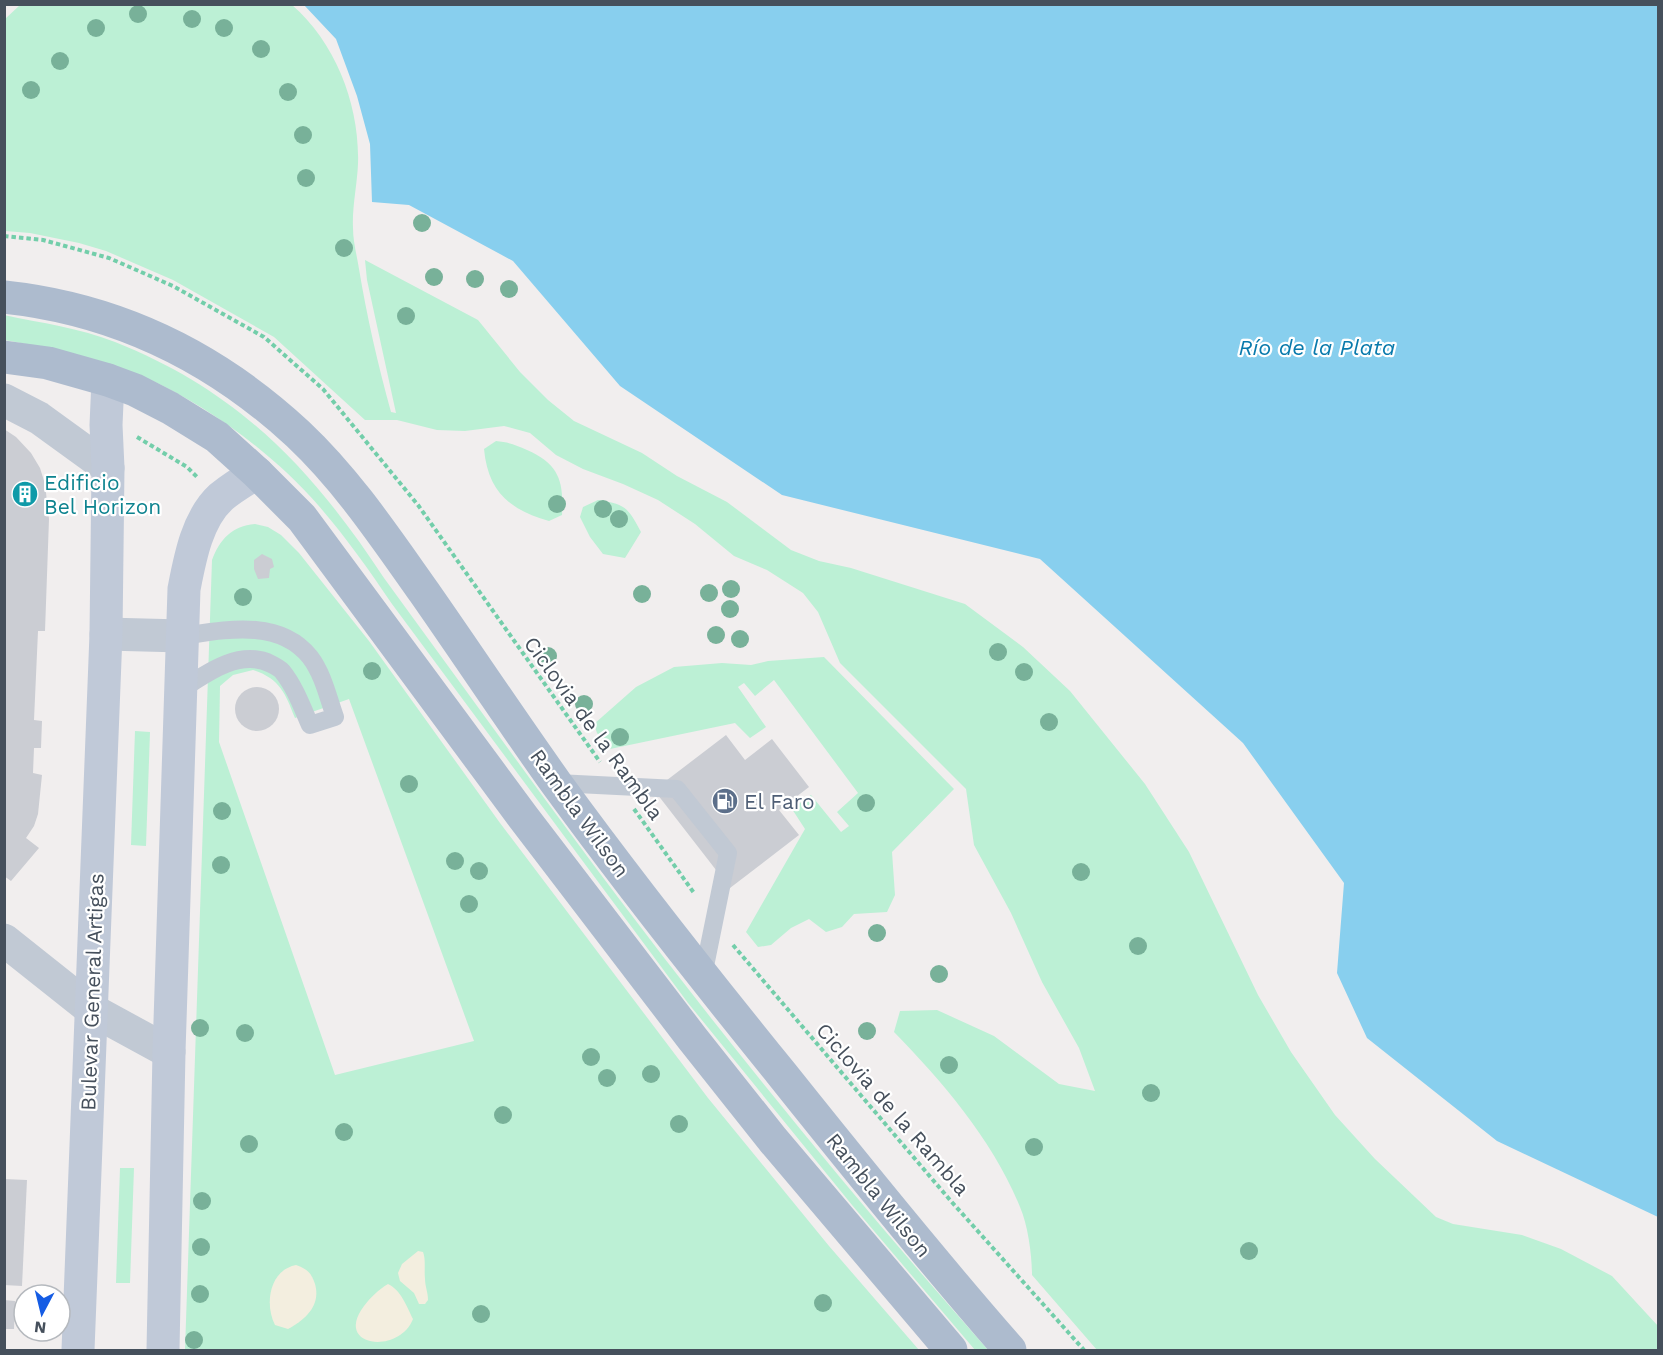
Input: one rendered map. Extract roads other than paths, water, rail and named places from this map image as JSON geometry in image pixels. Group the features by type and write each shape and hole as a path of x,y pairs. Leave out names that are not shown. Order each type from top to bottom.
{"main road":[{"name":"Rambla Wilson","path":"4,297 66,306 116,321 163,341 230,380 298,434 331,468 375,522 557,783 702,976 921,1247 1010,1350"},
{"name":"Rambla Wilson","path":"4,357 48,363 108,380 135,390 170,408 217,437 302,518 523,817 699,1047 773,1140 951,1350"},
{"name":"Bulevar General Artigas","path":"78,1350 105,634 108,380"},
{"path":"163,1350 168,1052 184,589 202,523 219,499 257,473"}],"street":[{"path":"4,400 39,418 108,468"},
{"path":"105,634 182,636"},
{"path":"4,940 92,1010 168,1052"}],"lane":[{"path":"181,690 205,674 226,664 247,659 266,662 281,670 296,693 310,725 335,717 323,682 310,656 292,640 271,632 249,629 182,636"},
{"path":"557,783 677,789 728,852 702,976"}],"water":[{"name":"Río de la Plata","path":"304,5 1658,5 1658,1217 1497,1141 1367,1038 1337,973 1344,883 1243,743 1040,559 782,495 620,386 513,261 409,205 372,202 370,144 357,96 336,39"}],"place":[{"name":"Edificio Bel Horizon","path":"25,494"},
{"name":"El Faro","path":"725,801"}]}
